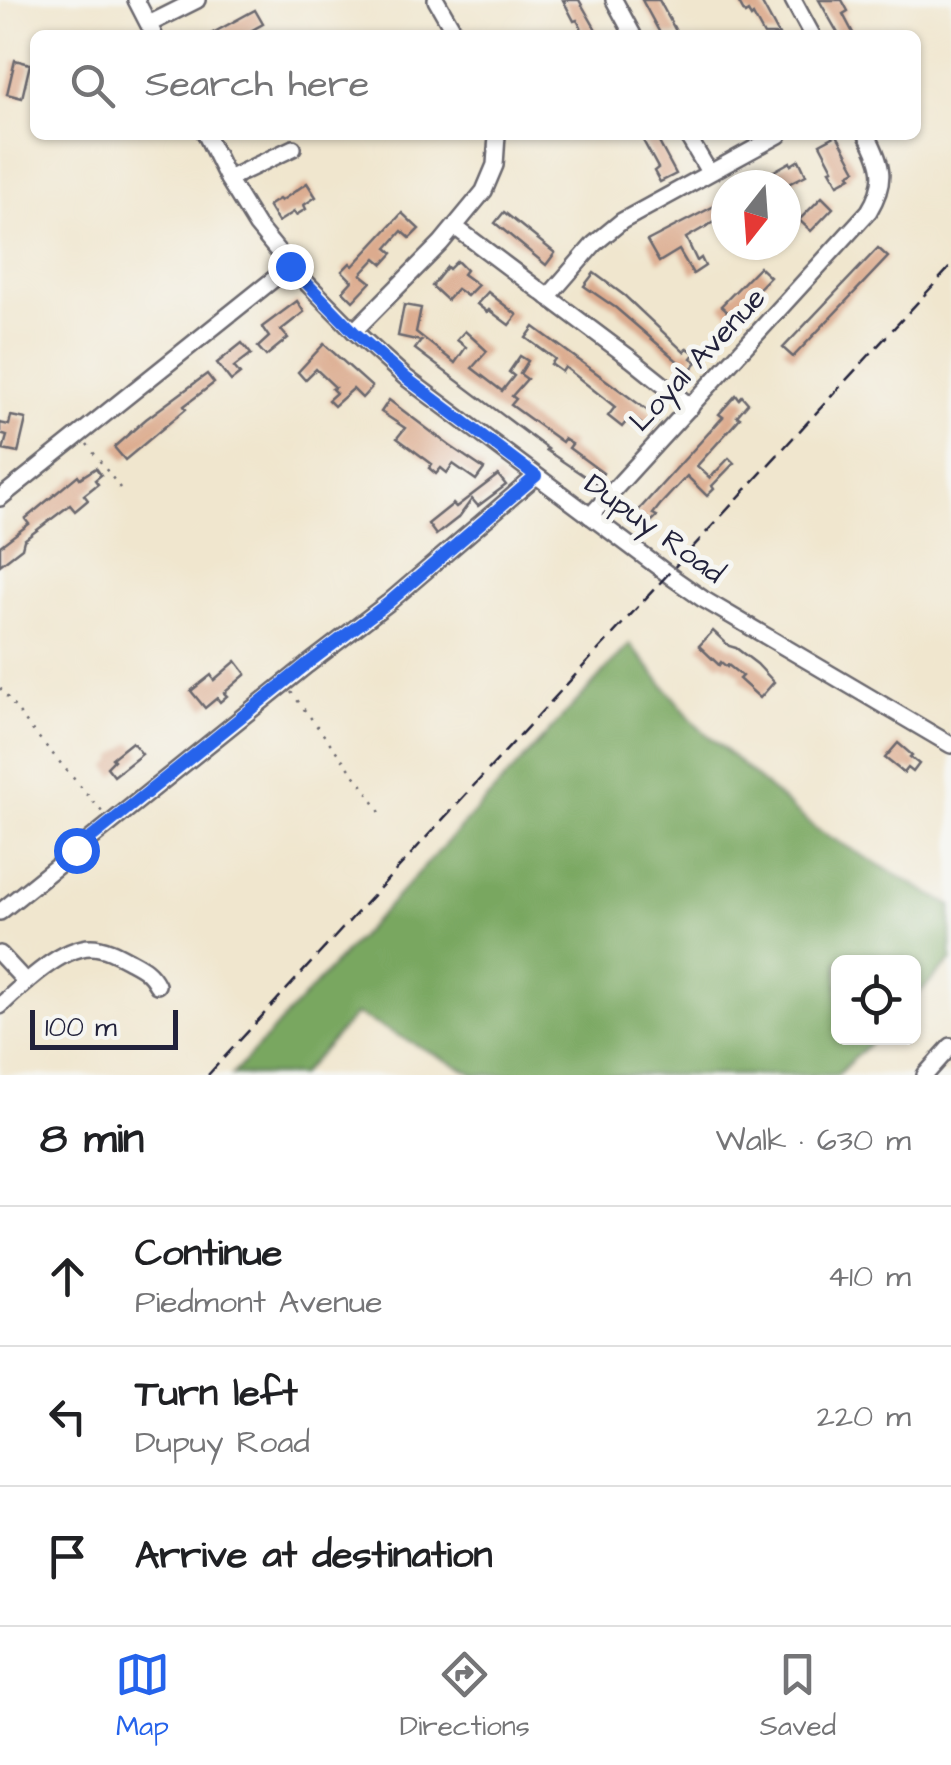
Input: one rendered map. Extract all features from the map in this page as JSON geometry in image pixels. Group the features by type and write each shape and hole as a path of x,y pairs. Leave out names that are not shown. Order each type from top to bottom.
{"street":[{"path":"136,0 152,30 197,0"},
{"path":"436,0 453,30"},
{"path":"614,0 630,30"},
{"path":"793,0 809,30"},
{"name":"Dupuy Road","path":"208,140 257,226 290,266 354,332 406,378 668,575 948,737"},
{"path":"354,332 455,227 484,191 492,177 497,140"},
{"path":"690,140 709,172"},
{"path":"548,297 622,220 770,140"},
{"name":"Loyal Avenue","path":"590,516 869,211 882,177 870,140"},
{"path":"228,179 293,148"},
{"path":"455,227 631,358 690,407"},
{"path":"0,498 290,266"},
{"path":"0,912 388,603 536,476"},
{"path":"0,1006 64,955 91,947 115,953 144,968 157,985"},
{"path":"0,954 26,982"},
{"path":"925,1075 951,1046"}],"path":[{"path":"80,435 123,492"},
{"path":"284,683 362,785 382,819"},
{"path":"0,688 111,822"}],"green space":[{"path":"630,644 696,725 816,829 951,906 951,961 921,991 921,955 831,955 831,1045 868,1045 837,1075 475,1075 356,1014 300,1075 232,1075"}],"building":[{"path":"563,0 579,0 596,30 582,30"},
{"path":"642,0 659,0 675,30 658,30"},
{"path":"760,0 776,30 761,30 753,15 745,14 739,3"},
{"path":"819,0 842,0 848,11 843,14 851,30 836,30"},
{"path":"255,10 263,24 252,30 218,30"},
{"path":"15,60 30,64 22,98 7,94"},
{"path":"643,140 658,140 676,174 660,182 654,171 658,168"},
{"path":"840,140 856,170 849,174 851,177 838,184 820,144"},
{"path":"799,160 806,175 801,178 801,170 776,170 790,162 791,165"},
{"path":"307,183 316,197 304,205 306,209 278,222 268,206"},
{"path":"822,197 833,208 811,231 801,218"},
{"path":"711,208 711,224 686,238 697,261 701,258 705,266 693,274 679,250 659,262 647,241"},
{"path":"504,212 555,253 546,265 495,223"},
{"path":"402,213 419,229 410,238 402,231 387,248 393,253 383,264 376,258 361,274 371,282 353,301 343,291 352,281 342,271 350,263 353,266"},
{"path":"878,248 888,257 793,357 783,348"},
{"path":"457,261 466,270 463,274 478,285 467,296 457,289 447,300 432,286"},
{"path":"759,267 770,277 732,316 721,306"},
{"path":"594,273 625,296 684,352 687,348 695,353 691,358 697,362 689,371 616,308 584,286"},
{"path":"488,292 517,315 509,325 477,304"},
{"path":"297,301 304,312 281,330 288,338 266,356 258,347 269,337 262,327"},
{"path":"404,305 421,308 416,332 455,363 466,347 457,340 465,331 487,351 472,368 502,391 514,376 509,372 520,356 528,361 520,374 527,379 512,396 516,399 511,405 562,442 564,439 572,444 569,448 603,473 596,484 415,349 421,341 398,336"},
{"path":"534,327 659,419 650,431 631,416 622,427 608,416 615,407 565,367 562,372 551,364 555,359 526,338"},
{"path":"242,343 251,354 234,367 240,374 231,381 217,363"},
{"path":"324,344 372,387 362,398 353,389 334,406 328,400 336,393 332,389 335,387 316,369 305,380 298,372"},
{"path":"207,374 214,383 125,460 114,447"},
{"path":"736,395 748,403 737,416 740,418 697,466 710,478 729,458 734,463 707,496 687,476 653,514 657,516 651,522 647,518 639,526 633,521 637,512 723,417 719,414"},
{"path":"389,400 484,469 476,480 453,464 447,473 441,468 436,474 429,468 432,464 397,438 405,428 381,412"},
{"path":"11,416 26,419 18,453 3,450 7,436 0,434 0,423 9,425"},
{"path":"96,468 101,475 95,480 98,484 84,495 88,500 75,511 70,505 24,540 22,548 0,565 0,546 29,524 25,519 78,475 80,478"},
{"path":"498,475 506,485 478,506 472,499 459,517 436,535 428,524"},
{"path":"713,631 774,682 760,698 739,679 742,676 728,665 719,665 699,646"},
{"path":"236,661 246,674 224,693 227,696 220,702 217,698 205,708 191,691 211,675 214,680"},
{"path":"132,742 142,754 114,776 107,767"},
{"path":"898,743 919,764 913,772 908,768 904,773 885,758"}],"railway":[{"path":"208,1075 951,266"}],"route":[{"path":"76,850 388,603 536,476 406,378 354,332 290,266"}]}
